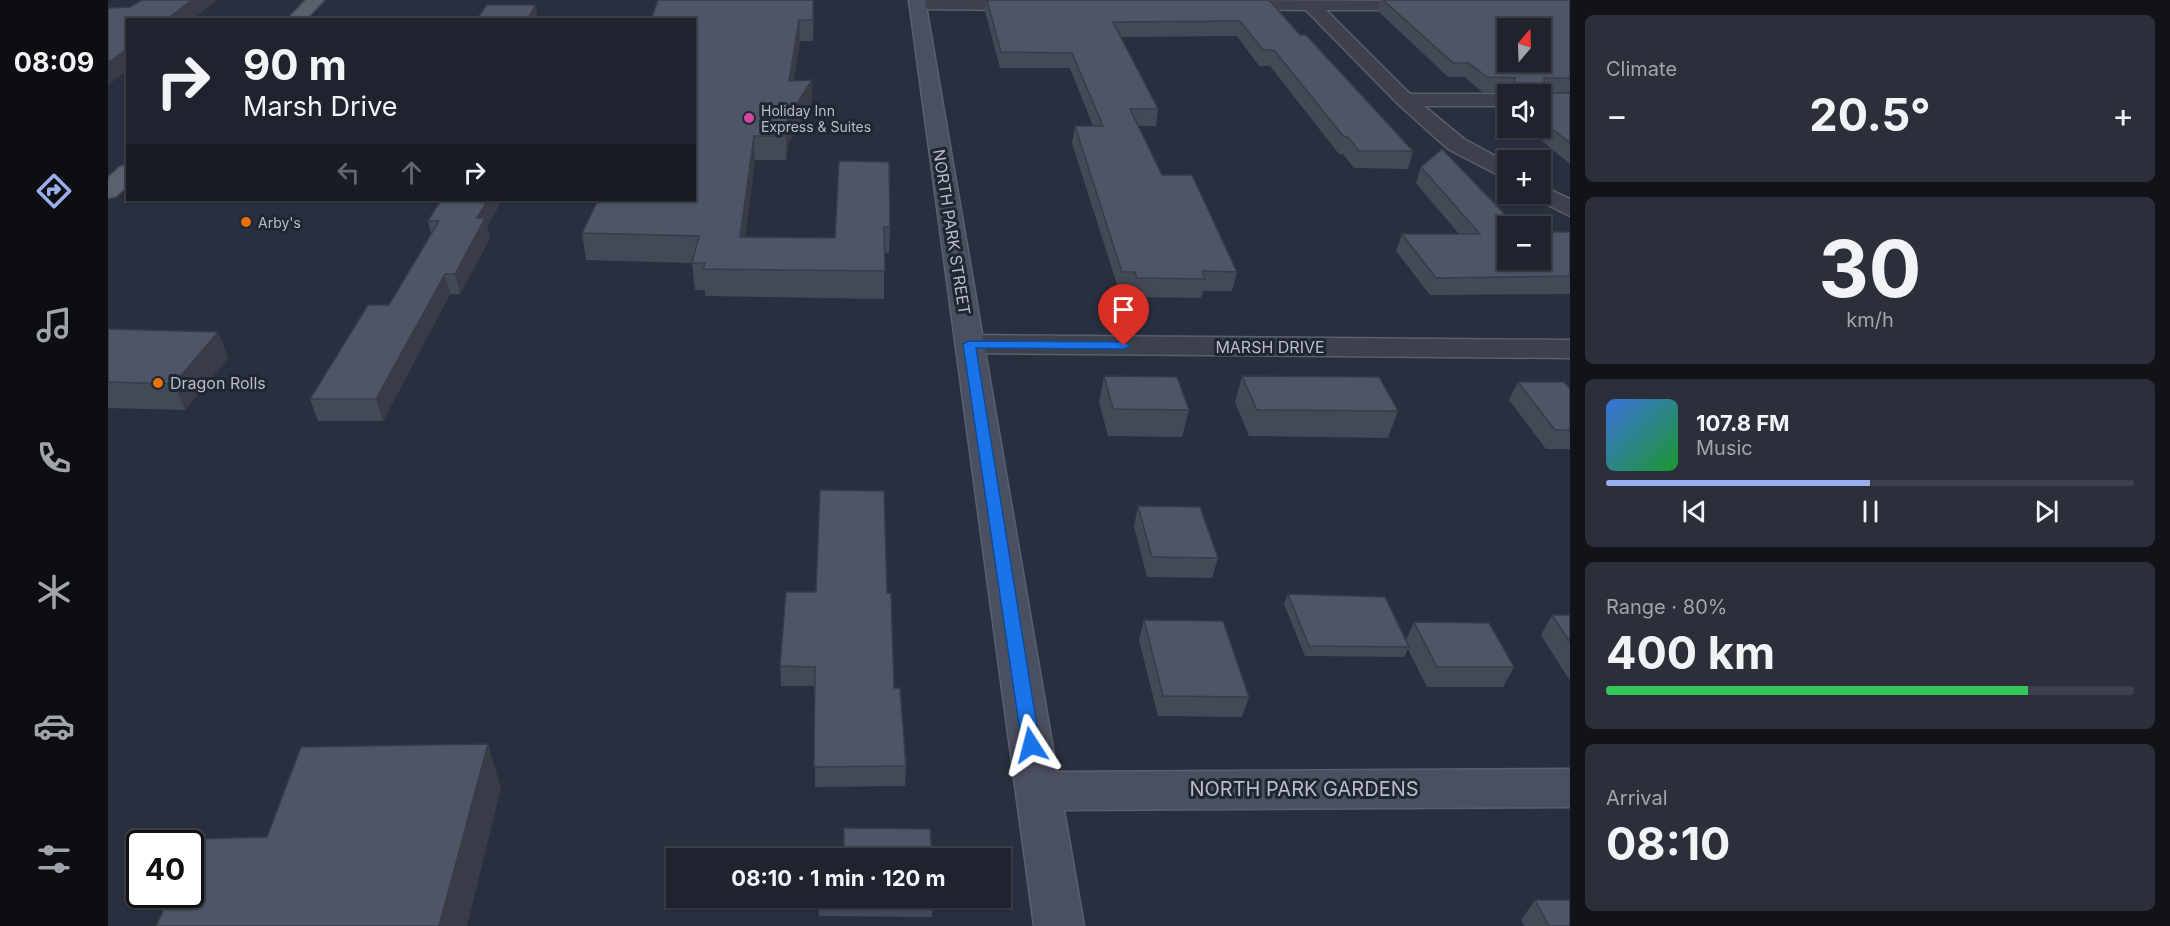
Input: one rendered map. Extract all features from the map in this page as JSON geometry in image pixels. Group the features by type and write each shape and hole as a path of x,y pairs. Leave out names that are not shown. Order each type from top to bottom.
{"main road":[{"path":"297,18 316,0"},
{"path":"108,190 126,174"}],"street":[{"path":"917,2 1052,5"},
{"name":"NORTH PARK STREET","path":"917,2 1059,926"},
{"path":"1205,5 1441,5"},
{"path":"1312,6 1405,100 1456,144 1497,168"},
{"path":"1405,100 1497,100"},
{"path":"1551,198 1570,209"},
{"name":"MARSH DRIVE","path":"969,344 1570,349"},
{"name":"NORTH PARK GARDENS","path":"1038,791 1570,788"}],"building":[{"path":"142,0 192,0 169,18 126,18 126,50 108,63 108,8 130,7"},
{"path":"658,0 813,0 813,20 799,20 789,81 812,80 788,118 786,136 754,136 740,237 835,238 839,161 889,162 890,227 884,227 885,271 703,269 705,263 692,263 699,236 582,233 598,201 696,201 696,18 652,18"},
{"path":"987,0 1269,0 1300,35 1306,35 1413,151 1359,151 1348,137 1344,137 1274,50 1263,50 1240,21 1113,22 1158,109 1130,109 1162,175 1192,175 1237,272 1202,271 1205,279 1137,278 1135,272 1122,272 1075,126 1103,126 1072,53 1001,52"},
{"path":"1383,0 1570,0 1570,78 1544,78 1544,84 1515,84 1515,78 1487,77 1469,63 1453,63"},
{"path":"487,5 536,5 528,18 477,18"},
{"path":"1551,93 1570,93 1570,143 1551,128"},
{"path":"1442,149 1506,216 1497,216 1497,270 1551,270 1551,232 1570,232 1570,276 1436,278 1402,234 1480,234 1421,167"},
{"path":"440,201 487,201 477,218 485,218 455,274 445,274 376,399 310,399 368,305 389,305 439,221 428,221"},
{"path":"108,329 218,332 174,384 108,382"},
{"path":"1104,376 1177,377 1189,410 1113,409"},
{"path":"1242,376 1379,377 1398,411 1257,410"},
{"path":"1518,382 1564,382 1570,389 1570,430 1555,430"},
{"path":"820,490 884,491 887,593 891,593 894,688 900,688 906,766 814,767 815,667 780,666 786,592 816,592"},
{"path":"1138,506 1200,507 1218,558 1152,557"},
{"path":"1288,594 1385,597 1409,647 1309,646"},
{"path":"1552,615 1570,615 1570,642"},
{"path":"1144,620 1223,621 1249,697 1163,696"},
{"path":"1414,622 1489,623 1514,667 1437,667"},
{"path":"488,744 439,926 156,926 164,908 204,908 204,839 267,837 301,747"},
{"path":"844,828 930,829 931,848 844,848"},
{"path":"1535,900 1570,900 1570,926 1549,926"}],"place":[{"name":"Holiday Inn Express & Suites","path":"749,118"},
{"name":"Arby's","path":"246,222"},
{"name":"Dragon Rolls","path":"158,383"}],"route":[{"path":"1031,745 969,344 1124,346"}]}
